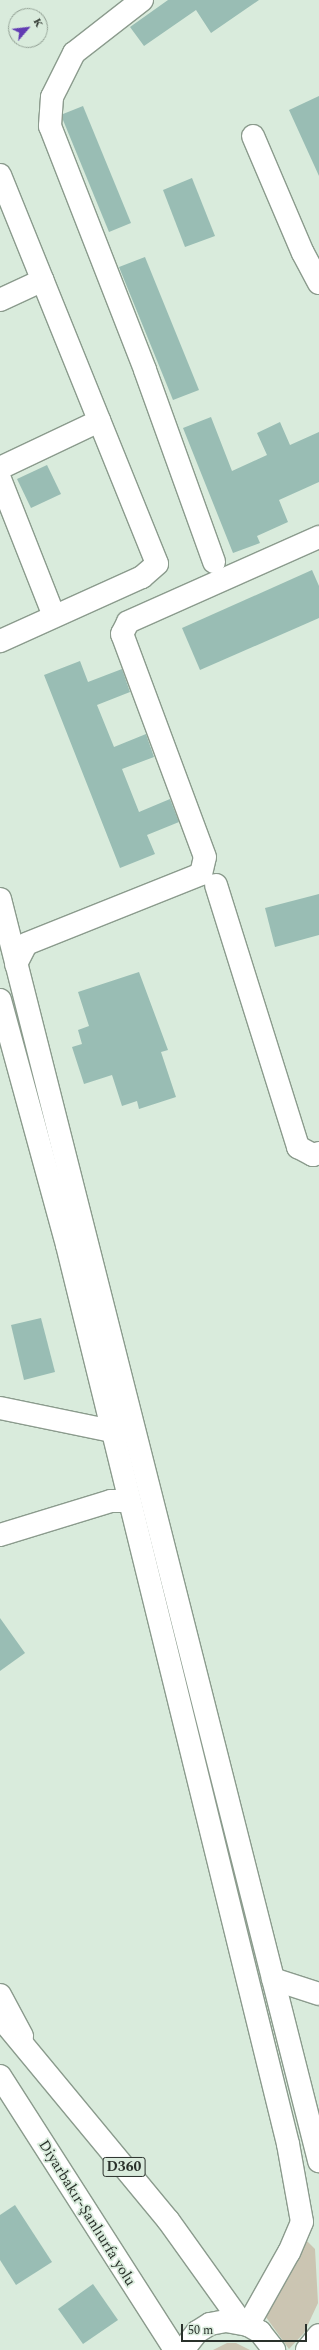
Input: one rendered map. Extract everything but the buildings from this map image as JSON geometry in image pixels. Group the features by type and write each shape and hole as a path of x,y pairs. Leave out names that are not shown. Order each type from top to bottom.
{"main road":[{"path":"142,0 74,53 52,97 50,126 146,370 214,562 210,586"},
{"path":"253,136 303,253 319,283"},
{"path":"0,175 157,564 142,577 0,640"},
{"path":"0,300 43,280"},
{"path":"0,468 99,421"},
{"path":"0,479 54,616"},
{"path":"319,537 128,622 122,634 208,872 298,1147 313,1155 319,1153"},
{"path":"214,562 236,575"},
{"path":"16,964 26,944 208,872"},
{"path":"0,899 319,2161"},
{"path":"0,1000 4,1028 67,1245 288,2144 302,2222 289,2252 244,2323 226,2321 210,2324 197,2332 183,2350"},
{"path":"3,1403 112,1431"},
{"path":"0,1535 111,1501 129,1501"},
{"path":"273,1979 319,1994"},
{"path":"0,1995 32,2055"},
{"name":"D360","path":"0,2017 168,2220 244,2323 260,2332 274,2350"},
{"name":"Diyarbakır-Şanlıurfa yolu","path":"0,2076 175,2350"},
{"path":"307,2350 319,2335"}],"shaded area":[{"path":"306,2240 315,2249 318,2303 304,2333 289,2349 263,2313 286,2280 296,2261 299,2243"},
{"path":"227,2343 236,2343 250,2350 213,2350"}]}
